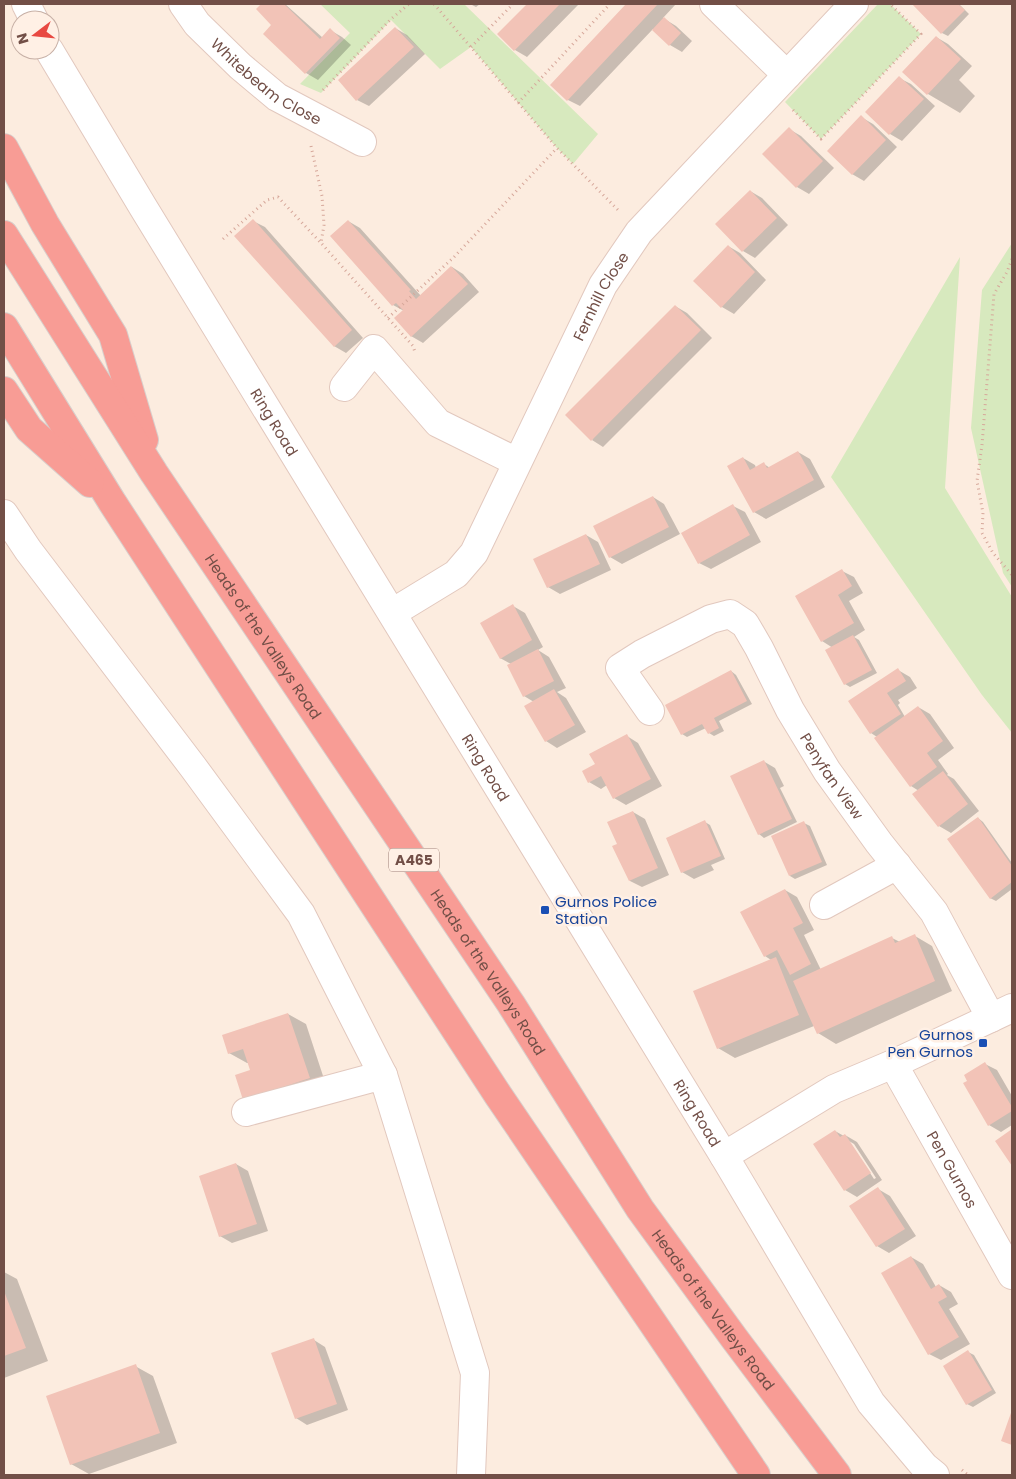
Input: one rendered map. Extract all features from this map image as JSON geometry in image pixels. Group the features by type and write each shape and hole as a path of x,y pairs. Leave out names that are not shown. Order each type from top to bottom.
{"highway":[{"path":"4,148 46,224 113,335 154,473"},
{"name":"Heads of the Valleys Road","path":"4,235 154,473 511,1004 640,1209 837,1475"},
{"path":"4,327 112,502 498,1095 756,1475"},
{"path":"4,390 29,429 112,502"}],"street":[{"name":"Whitebeam Close","path":"183,4 197,24 240,66 277,97 362,142"},
{"path":"714,4 780,83"},
{"name":"Fernhill Close","path":"392,614 456,574 474,553 603,285 639,232 854,4"},
{"name":"Ring Road","path":"55,60 724,1156 872,1403 924,1466 934,1475"},
{"path":"344,387 374,349 438,423 517,462"},
{"path":"4,514 28,550 193,767 301,914 383,1075 475,1373 471,1475"},
{"name":"Penyfan View","path":"650,711 620,668 642,654 711,619 730,614 745,624 790,710 827,771 934,912 1002,1013"},
{"path":"824,904 897,865"},
{"path":"724,1156 834,1089 893,1064 1002,1013"},
{"name":"Pen Gurnos","path":"893,1064 1012,1275"},
{"path":"246,1112 383,1075"}],"path":[{"path":"320,242 324,225 322,196 304,111 391,19 409,4"},
{"path":"434,4 557,148 639,232"},
{"path":"471,47 512,4"},
{"path":"518,103 610,4"},
{"path":"780,83 821,139 921,34 890,4"},
{"path":"388,318 454,257 557,148"},
{"path":"223,239 267,200 278,197 413,346 417,362 409,389"},
{"path":"1012,259 994,294 982,445 977,481 983,513 982,533 993,553 1012,575"}],"green space":[{"path":"320,4 464,4 598,134 573,164 557,148 471,47 440,69 391,20 321,93 300,84 350,33"},
{"path":"878,4 890,4 921,34 821,139 785,102"},
{"path":"1012,243 1012,587 1003,573 971,428 982,290"},
{"path":"960,257 945,488 1012,597 1012,733 982,695 831,477"}],"building":[{"path":"261,4 284,4 320,39 330,28 340,38 305,74 263,34 271,25 256,9"},
{"path":"527,4 560,4 514,51 497,34"},
{"path":"626,4 658,4 567,101 550,85"},
{"path":"912,4 958,4 965,10 941,34"},
{"path":"664,17 681,33 669,46 652,30"},
{"path":"395,27 414,47 356,101 338,80"},
{"path":"936,36 961,59 927,95 902,72"},
{"path":"899,76 924,99 889,135 865,112"},
{"path":"861,115 886,140 852,175 827,151"},
{"path":"789,127 823,161 796,188 762,154"},
{"path":"750,190 777,218 742,252 715,224"},
{"path":"253,219 352,330 334,347 234,236"},
{"path":"348,220 411,290 409,291 416,299 451,266 468,284 411,337 394,318 403,310 396,303 392,306 330,236"},
{"path":"728,245 755,272 721,308 693,281"},
{"path":"675,305 701,330 591,441 565,415"},
{"path":"798,451 814,480 753,513 727,466 743,457 750,470 764,462 767,468"},
{"path":"653,496 669,527 609,558 593,526"},
{"path":"733,504 750,535 698,564 681,533"},
{"path":"586,534 600,564 547,588 533,559"},
{"path":"842,569 852,586 838,595 854,623 821,642 795,596"},
{"path":"513,604 532,640 500,659 480,623"},
{"path":"853,635 872,670 844,685 825,650"},
{"path":"538,649 554,681 523,697 507,665"},
{"path":"898,668 906,681 887,693 901,714 870,734 848,701"},
{"path":"731,670 747,701 714,718 719,728 708,734 702,724 681,735 665,705"},
{"path":"554,689 575,725 545,742 524,706"},
{"path":"918,706 943,741 927,753 937,767 910,787 874,738"},
{"path":"627,734 651,779 613,799 601,776 588,783 582,771 595,764 589,754"},
{"path":"764,760 792,819 758,835 730,776"},
{"path":"943,771 968,804 938,827 912,794"},
{"path":"633,811 658,868 629,881 612,846 617,844 607,822"},
{"path":"978,817 1012,866 1012,882 990,899 947,839"},
{"path":"705,820 721,856 681,873 666,838"},
{"path":"804,821 822,862 789,876 771,836"},
{"path":"785,889 803,923 793,928 811,964 790,975 777,950 764,957 740,912"},
{"path":"915,934 935,981 817,1034 793,981 892,936 895,943"},
{"path":"776,957 799,1015 717,1049 693,991"},
{"path":"288,1013 310,1078 243,1100 235,1075 250,1070 243,1049 228,1054 222,1035"},
{"path":"985,1062 1012,1107 1012,1111 988,1126 963,1083 967,1081 964,1075"},
{"path":"1012,1129 1012,1166 995,1141"},
{"path":"835,1130 840,1137 845,1134 871,1173 844,1191 813,1144"},
{"path":"236,1163 257,1224 219,1237 199,1176"},
{"path":"878,1187 905,1229 876,1247 849,1206"},
{"path":"911,1256 931,1289 939,1284 947,1297 938,1302 959,1337 928,1355 881,1273"},
{"path":"4,1291 26,1348 4,1356"},
{"path":"314,1338 337,1404 295,1419 271,1353"},
{"path":"968,1350 992,1390 966,1405 943,1366"},
{"path":"136,1364 160,1433 70,1465 46,1396"},
{"path":"1012,1410 1012,1445 1001,1441"}],"place":[{"name":"Gurnos Police Station","path":"545,910"},
{"name":"Gurnos Pen Gurnos","path":"983,1043"}]}
